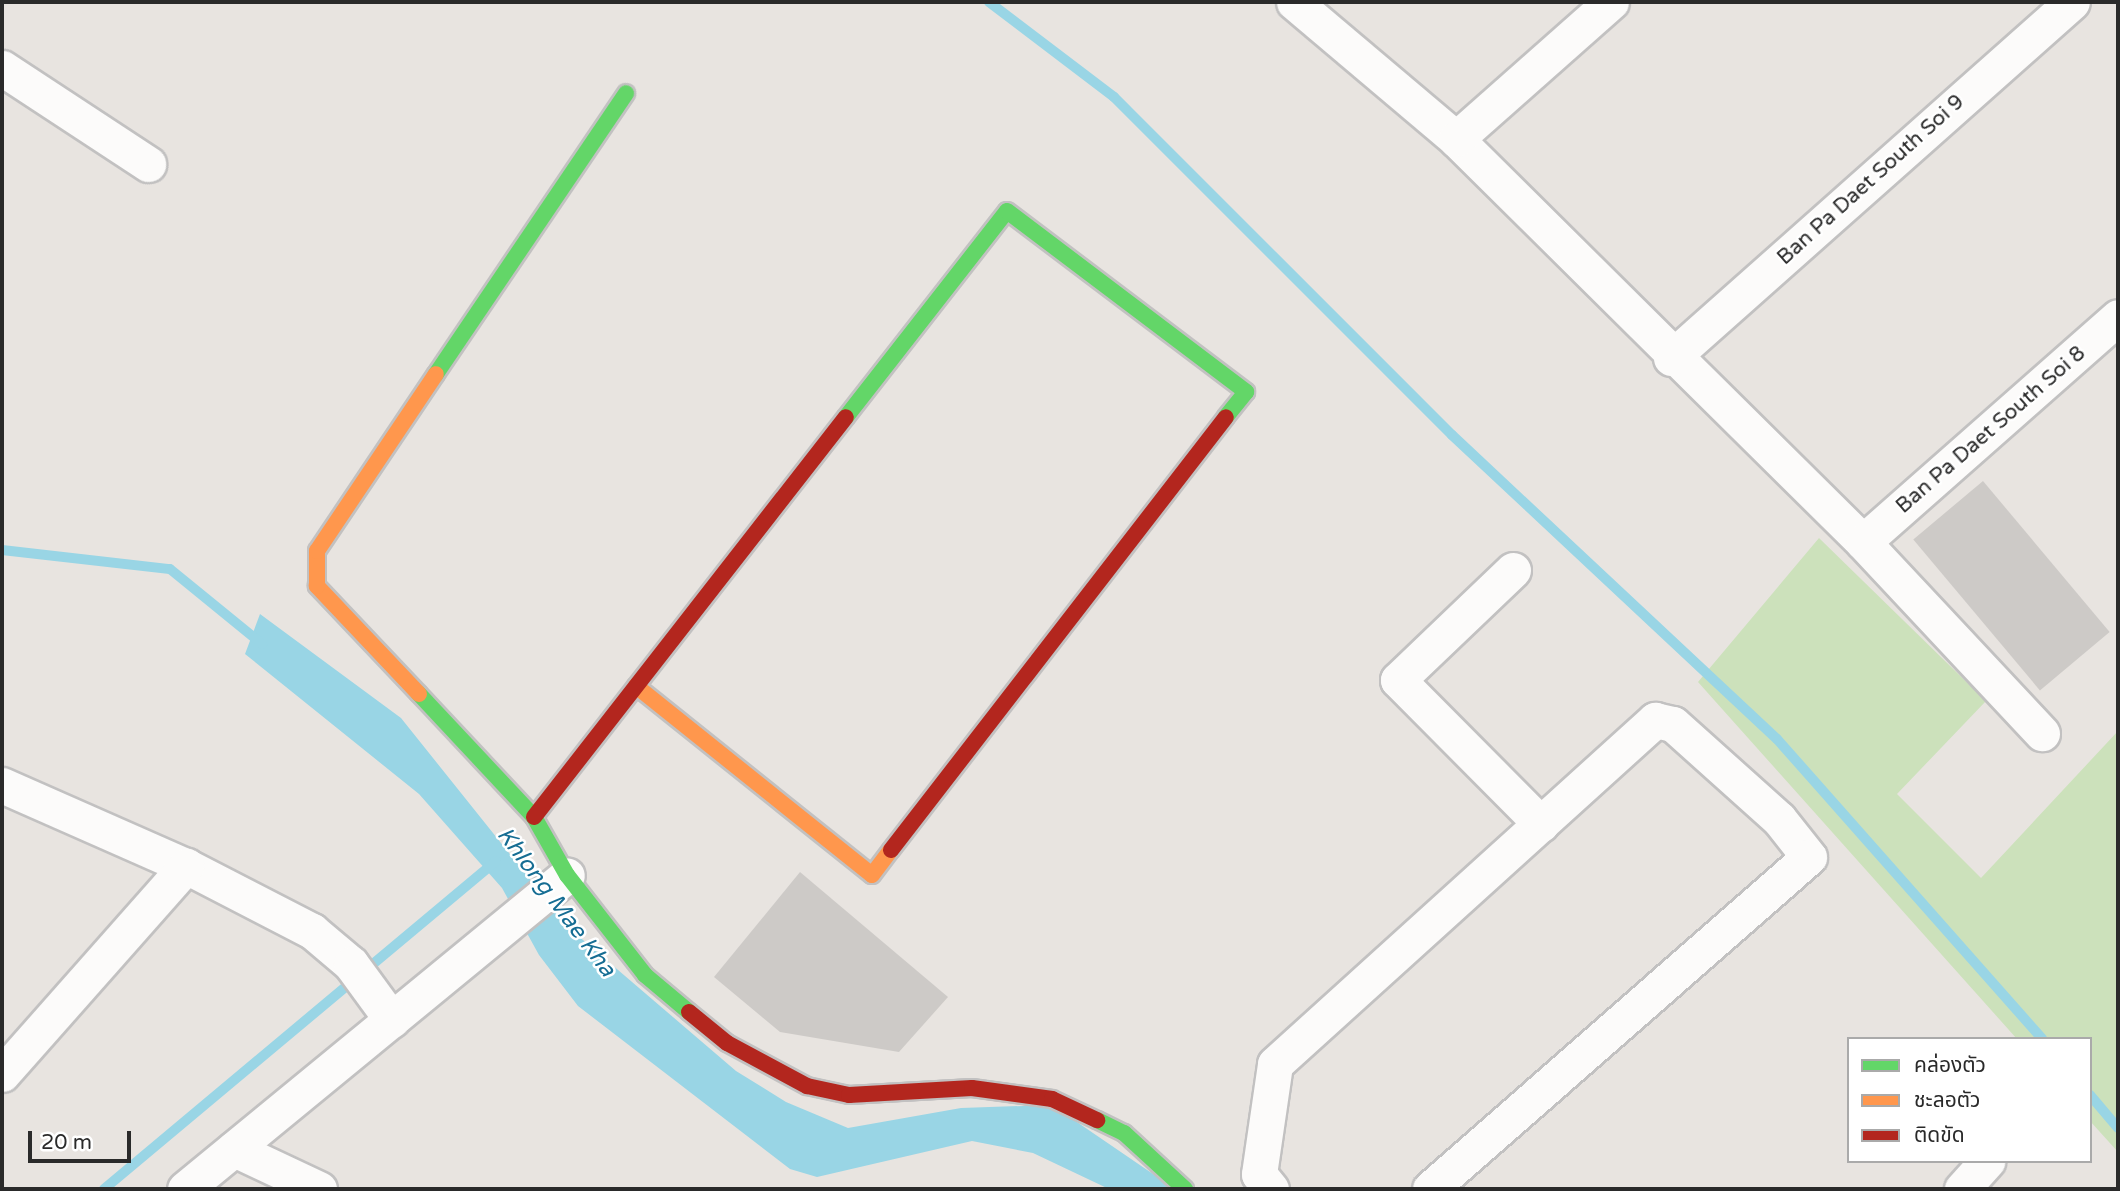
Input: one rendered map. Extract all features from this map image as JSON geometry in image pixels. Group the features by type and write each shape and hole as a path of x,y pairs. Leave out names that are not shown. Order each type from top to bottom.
{"street":[{"path":"1294,2 1455,139 1671,358 1863,542 2042,733"},
{"path":"1455,139 1611,2"},
{"name":"Ban Pa Daet South Soi 9","path":"1671,358 2072,2"},
{"path":"2,68 148,164"},
{"path":"626,93 397,426 317,551 314,568 317,586 534,817 567,875 645,975 727,1043 769,1069 807,1086 849,1095 972,1088 1052,1099 1124,1133 1185,1189"},
{"path":"534,817 636,686 1007,211 1246,393 873,875 636,686"},
{"name":"Ban Pa Daet South Soi 8","path":"1863,542 2118,317"},
{"path":"1513,570 1398,680 1541,824"},
{"path":"1271,1189 1259,1174 1275,1064 1655,720 1673,724 1779,818 1810,857 1430,1189"},
{"path":"2,785 186,866 312,931 361,977 392,1020"},
{"path":"2,1074 186,866"},
{"path":"185,1189 567,875"},
{"path":"234,1149 318,1189"},
{"path":"1962,1189 1985,1163"}],"green space":[{"path":"1819,538 1986,701 1897,794 1981,878 2118,731 2118,1152 2092,1123 2092,1037 2015,1037 1698,682"}],"water":[{"path":"260,614 401,718 569,928 736,1071 786,1102 848,1128 961,1108 1052,1105 1175,1189 1109,1189 1033,1153 972,1141 817,1177 790,1169 578,1006 539,955 502,888 419,794 245,654"}],"building":[{"path":"1983,481 2110,632 2040,690 1913,539"},
{"path":"800,872 948,997 899,1052 780,1032 714,977"}],"waterway":[{"path":"989,2 1114,97 1452,435 1777,739 2040,1037"},
{"name":"Khlong Mae Kha","path":"2,550 170,569 262,644"},
{"path":"104,1189 496,861"},
{"path":"2092,1097 2118,1128"}],"traffic: fast":[{"path":"436,374 626,93"},
{"path":"846,417 1007,211 1246,392 1226,417"},
{"path":"419,694 534,817 567,875 645,975 689,1012"},
{"path":"1097,1120 1124,1133 1185,1189"}],"traffic: slow":[{"path":"419,694 317,586 317,551 436,374"},
{"path":"636,686 872,875 891,850"}],"traffic: jam":[{"path":"534,817 846,417"},
{"path":"891,850 1226,417"},
{"path":"689,1012 727,1043 807,1086 849,1095 972,1088 1052,1099 1097,1120"}]}
